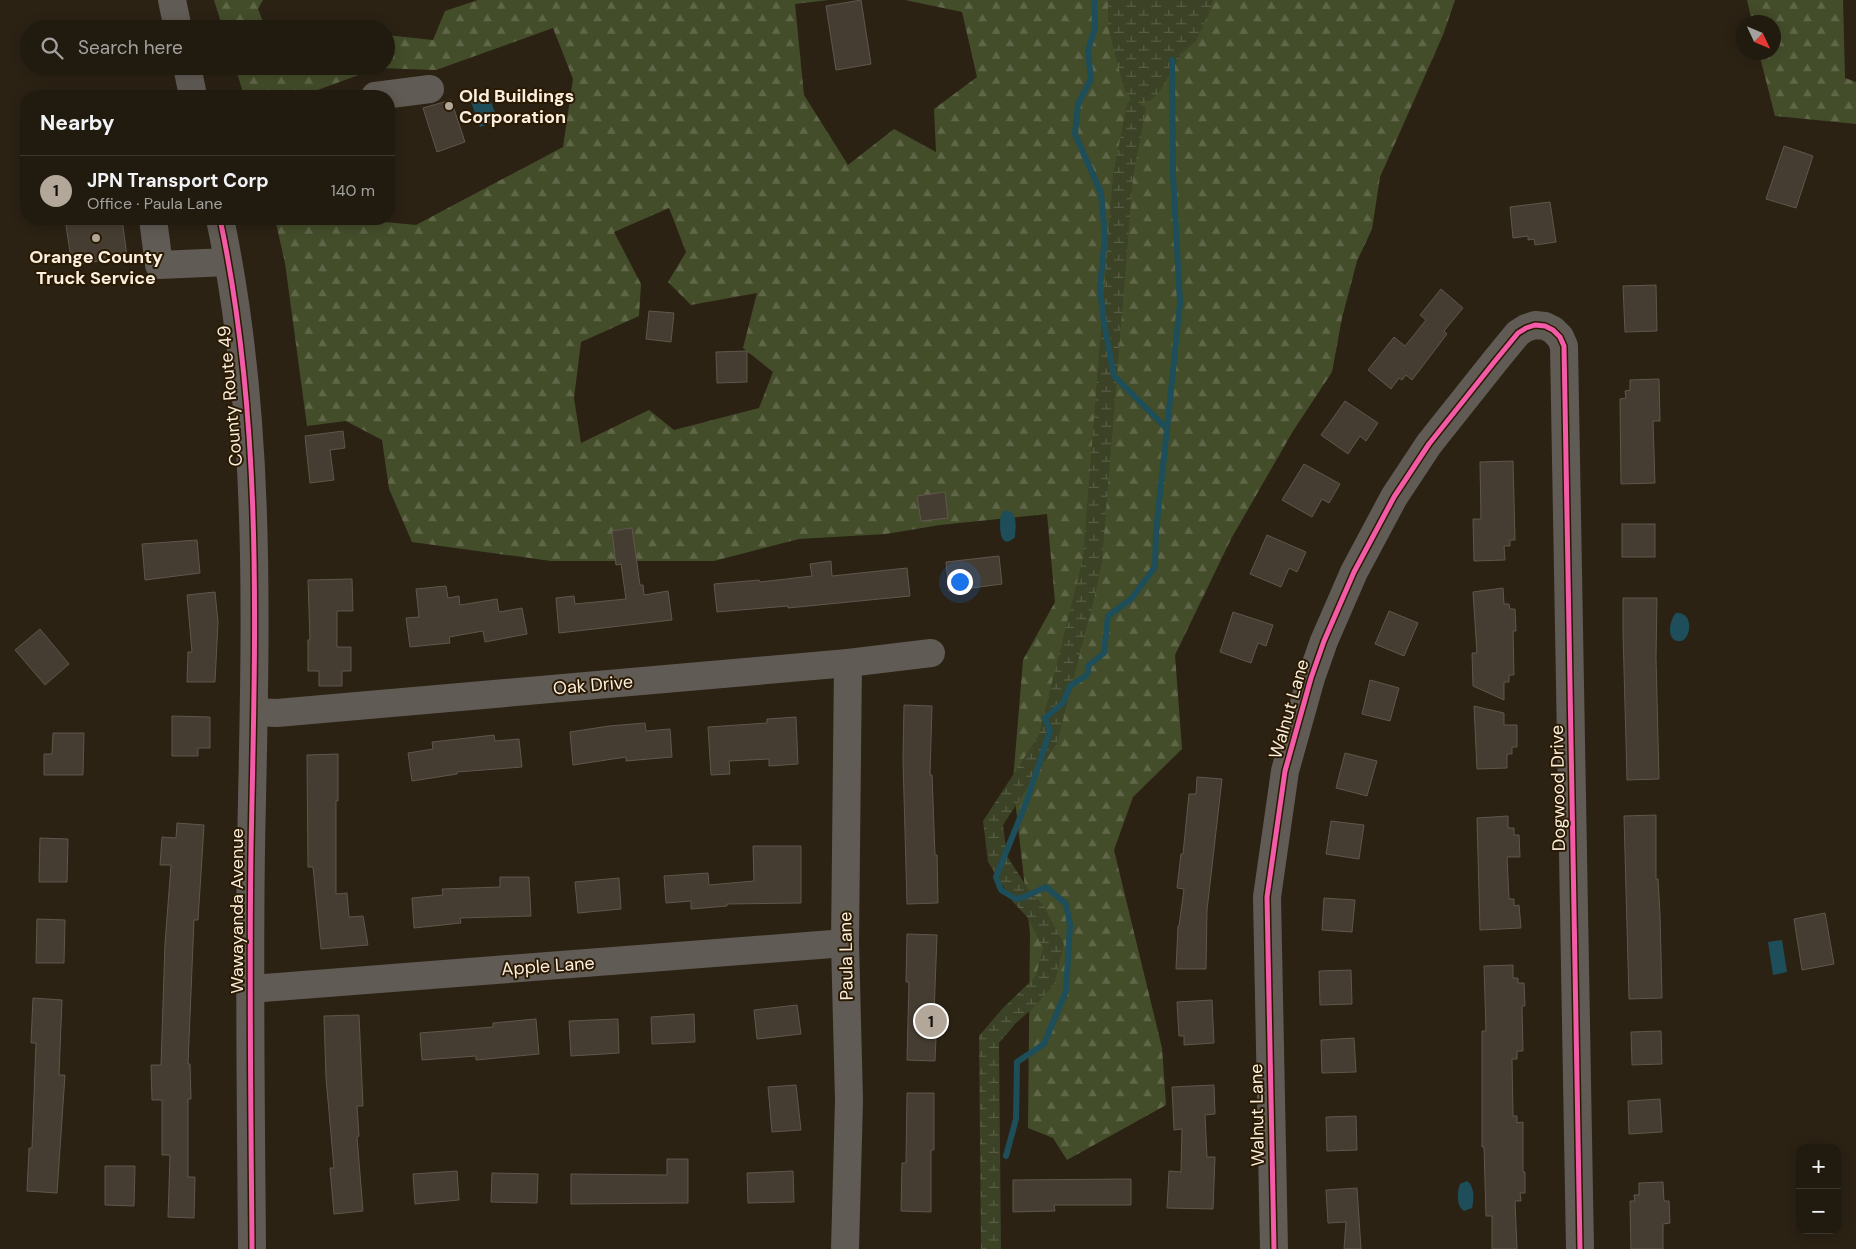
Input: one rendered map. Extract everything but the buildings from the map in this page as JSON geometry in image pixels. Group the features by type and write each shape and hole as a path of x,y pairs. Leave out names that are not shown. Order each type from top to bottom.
{"street":[{"path":"172,0 176,20"},
{"path":"189,75 192,90"},
{"path":"395,93 430,88"},
{"path":"154,225 159,265 228,262"},
{"name":"County Route 49","path":"221,225 239,330 249,412 254,573"},
{"name":"Walnut Lane","path":"1274,1249 1267,897 1285,771 1311,678 1324,641 1354,572 1394,497 1430,444 1518,333 1535,325 1545,326 1553,330"},
{"name":"Dogwood Drive","path":"1553,330 1560,337 1564,346 1580,1249"},
{"name":"Wawayanda Avenue","path":"252,1249 250,989 254,573"},
{"name":"Oak Drive","path":"254,712 277,713 848,663 931,653"},
{"name":"Paula Lane","path":"845,1249 849,1100 845,943 848,663"},
{"name":"Apple Lane","path":"250,989 845,943"}],"green space":[{"path":"214,0 263,0 258,9 262,20 220,20"},
{"path":"478,0 829,0 795,4 804,95 848,165 894,129 936,152 934,109 977,77 962,12 905,0 1455,0 1443,35 1380,177 1372,229 1357,261 1342,318 1332,372 1293,431 1231,539 1175,655 1182,749 1133,797 1114,850 1162,1048 1166,1105 1067,1160 1053,1138 1028,1128 1030,933 1013,781 1023,660 1055,602 1047,514 940,525 886,534 799,539 714,561 551,561 412,542 389,489 382,440 346,421 307,426 285,263 276,225 395,225 395,223 416,225 563,147 573,79 553,28 436,70 395,69 395,36 433,40 445,11","holes":["669,208 686,252 668,282 691,305 757,293 743,348 773,372 759,408 674,430 649,410 581,443 574,398 581,342 639,316 641,284 614,232"]},
{"path":"1108,0 1213,0 1209,14 1196,41 1182,53 1160,91 1151,100 1140,104 1146,108 1133,177 1102,561 1057,743 1003,825 1007,856 1029,890 1043,905 1064,944 1054,985 999,1043 1001,1249 981,1249 979,1036 1002,1009 1036,976 1043,947 1027,917 1013,902 988,862 983,821 1039,735 1083,558 1113,175 1127,104 1131,99 1124,89 1108,26"},
{"path":"1747,0 1843,0 1845,78 1856,82 1856,124 1775,116 1761,60 1781,60 1781,15 1750,15"},
{"path":"238,75 359,75 318,90 242,90"}],"water":[{"path":"489,96 498,121 480,127 471,102"},
{"path":"1004,511 1012,513 1016,524 1015,537 1006,542 1000,530 1001,515"},
{"path":"1676,613 1687,617 1689,622 1688,633 1682,641 1674,639 1670,632"},
{"path":"1782,940 1787,972 1773,975 1768,942"},
{"path":"1467,1181 1473,1190 1473,1201 1472,1208 1464,1211 1458,1202 1458,1195 1460,1184"}],"waterway":[{"path":"1006,1156 1016,1119 1017,1062 1044,1044 1066,991 1070,925 1066,904 1046,887 1016,899 1001,890 996,877 1026,803 1050,731 1045,718 1063,703 1070,686 1087,675 1089,665 1104,653 1108,616 1131,599 1155,567 1156,531 1167,429 1114,376 1103,317 1100,287 1105,237 1101,193 1075,134 1078,104 1091,79 1088,51 1095,27 1094,0"},
{"path":"1167,429 1180,303 1173,175 1172,60"}],"cycle path":[{"path":"221,225 234,297 244,375 253,533 255,612 250,949 252,1249"},
{"path":"1274,1249 1267,897 1285,771 1311,678 1324,641 1354,572 1394,497 1429,444 1495,361 1518,333 1535,325 1545,326 1553,330 1560,337 1564,346 1580,1249"}],"place":[{"name":"Old Buildings Corporation","path":"449,106"},
{"name":"Orange County Truck Service","path":"96,238"},
{"name":"JPN Transport Corp","path":"931,1021"}]}
